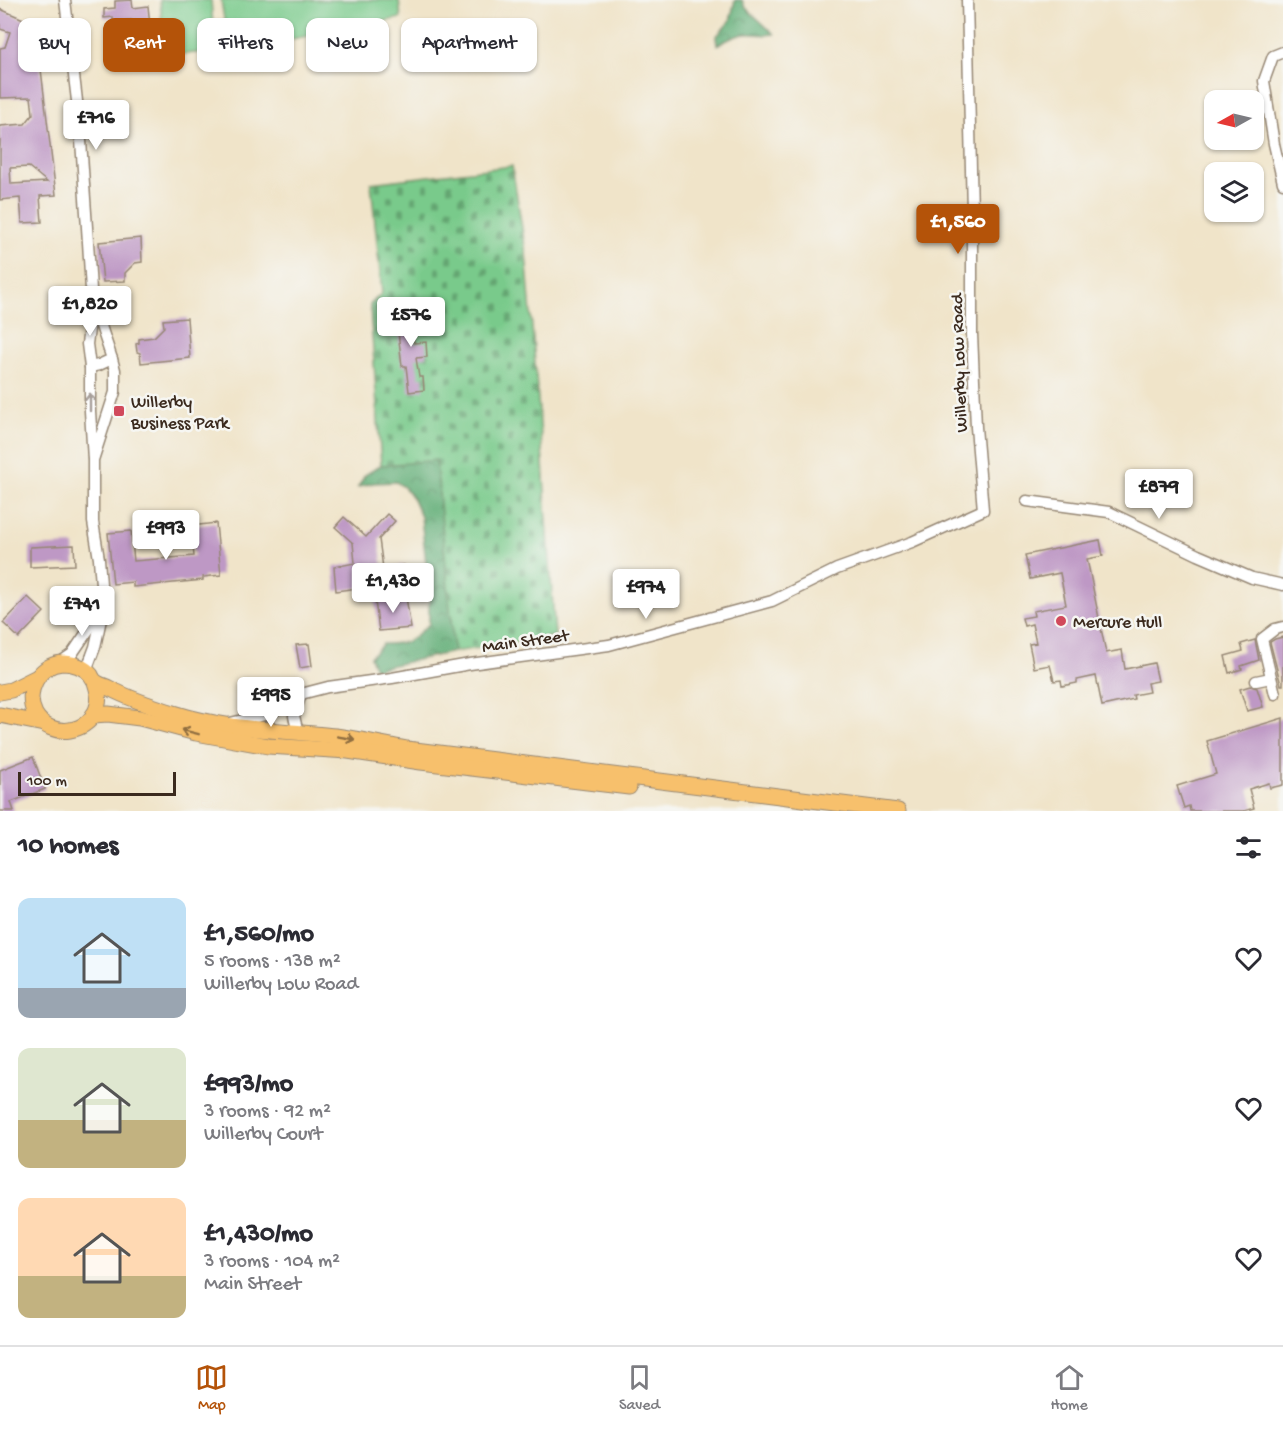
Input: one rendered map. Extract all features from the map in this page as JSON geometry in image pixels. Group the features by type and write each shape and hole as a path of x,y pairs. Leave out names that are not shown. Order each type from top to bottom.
{"highway":[{"path":"44,724 32,707 32,686 43,671 59,663 68,663 78,666 119,693 152,706 180,715 225,724 337,736 407,749 898,811"},
{"path":"0,715 44,724 54,729 65,731 76,729 86,724 98,704 98,693 91,676"},
{"path":"0,692 11,690 37,677"},
{"path":"93,715 108,714 140,718 196,734 268,746 348,751 822,811"}],"street":[{"path":"65,0 80,126 92,306 87,344 90,367 93,522 103,610 91,676"},
{"name":"Willerby Low Road","path":"967,0 972,212 972,334 976,427 983,510"},
{"path":"1283,52 1273,56 1264,81 1283,183"},
{"path":"92,306 115,370 115,392 93,460"},
{"path":"90,367 112,359"},
{"path":"1027,501 1109,512 1252,578 1283,585"},
{"name":"Main Street","path":"225,724 269,714 301,694 328,687 609,645 772,600 837,569 912,542 983,510"},
{"path":"59,663 72,654 103,610"},
{"path":"1275,694 1262,639 1275,629 1283,627"},
{"path":"1256,681 1271,678"},
{"path":"298,733 294,716 301,694"}],"green space":[{"path":"160,0 211,0 212,18 197,18 197,53 185,54 185,18 162,18"},
{"path":"221,0 399,0 401,18 389,20 389,18 306,18 306,36 294,39 294,18 224,18"},
{"path":"735,0 742,0 745,7 774,34 741,35 717,45 716,37 730,21"},
{"path":"512,166 526,253 555,636 454,652 436,460 381,465 370,305 382,293 371,183"},
{"path":"436,459 454,652 375,669 370,657 383,644 409,640 429,624 429,591 421,517 413,499 405,488 396,482 373,483 358,487 365,475 381,465"}],"building":[{"path":"132,0 133,8 148,6 149,18 104,18 104,9 115,8 115,1"},
{"path":"0,9 21,18 18,18 18,72 41,72 56,195 40,196 42,222 22,223 20,198 0,200 0,126 25,124 33,114 31,97 0,98 0,48 5,47 10,32 0,29","holes":["29,167 47,182 11,184 10,168"]},
{"path":"141,238 142,262 135,263 125,273 125,281 103,282 99,242"},
{"path":"415,306 417,325 412,325 414,343 426,342 427,357 416,358 419,377 423,377 424,390 409,392 406,366 402,366 398,308"},
{"path":"187,318 190,358 141,363 136,344 139,343 139,339 154,337 164,327 163,320"},
{"path":"387,514 395,521 379,539 383,568 404,565 407,580 336,591 334,567 355,563 353,543 335,527 344,517 366,537"},
{"path":"216,523 221,575 203,577 203,580 133,587 133,582 113,584 108,533 131,531 134,561 194,556 191,526"},
{"name":"Mercure Hull","path":"1100,540 1103,556 1087,559 1106,653 1122,650 1125,669 1154,663 1158,681 1147,683 1149,692 1133,695 1134,699 1102,706 1096,676 1062,686 1061,680 1054,681 1050,665 1034,668 1029,644 1036,643 1032,624 1024,626 1022,618 1034,616 1033,611 1066,605 1060,573 1030,579 1025,555"},
{"path":"74,545 75,565 30,567 30,547"},
{"path":"28,597 44,612 19,638 3,623"},
{"path":"406,597 411,628 379,631 375,601"},
{"path":"1283,637 1283,685 1281,685 1270,642"},
{"path":"1255,640 1259,660 1229,673 1225,656 1243,651 1241,644"},
{"path":"309,644 312,666 300,668 296,645"},
{"path":"1250,686 1257,688 1263,707 1247,711 1240,689"},
{"path":"1283,718 1283,785 1270,788 1269,783 1249,789 1254,808 1244,811 1190,811 1189,806 1184,808 1177,786 1216,774 1207,741"},
{"path":"33,757 45,789 11,802 14,811 0,811 0,770"}],"place":[{"name":"Willerby Business Park","path":"119,411"},
{"name":"Mercure Hull","path":"1061,621"}]}
